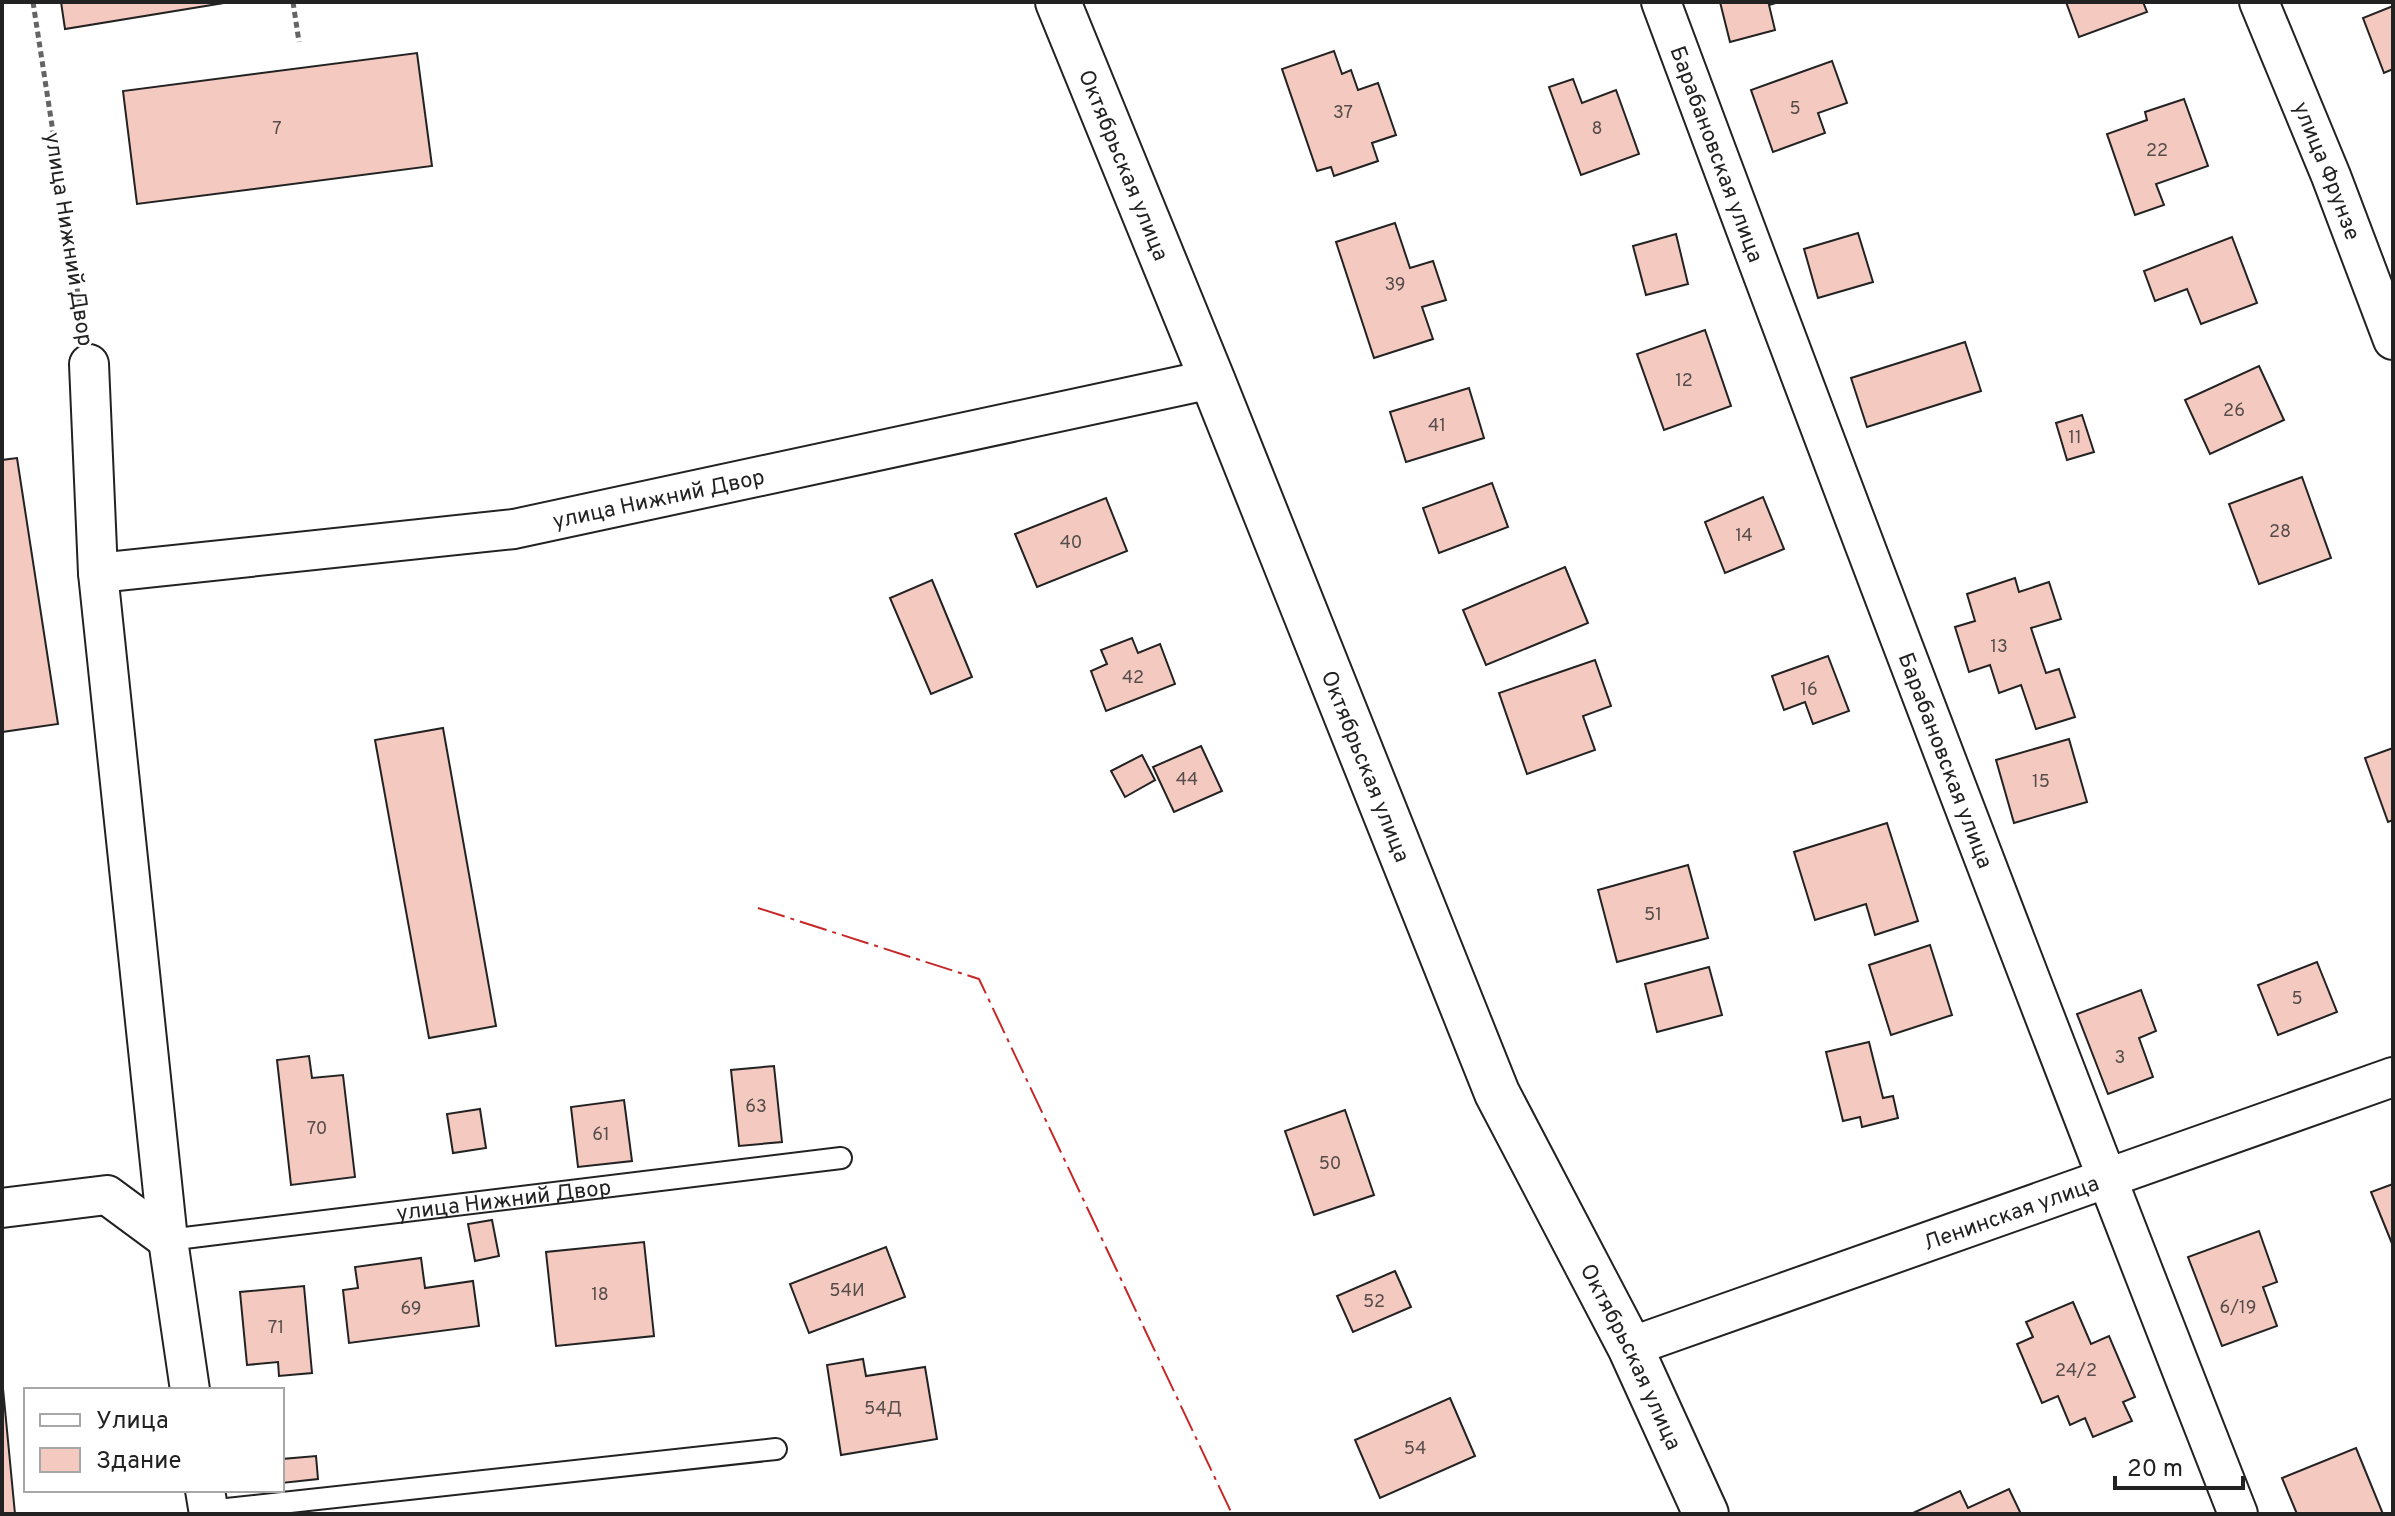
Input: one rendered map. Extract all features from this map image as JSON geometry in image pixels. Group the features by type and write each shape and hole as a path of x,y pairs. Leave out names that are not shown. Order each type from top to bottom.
{"main road":[{"name":"Октябрьская улица","path":"1058,2 1497,1093 1630,1347 1706,1514"}],"street":[{"name":"Барабановская улица","path":"1661,2 1826,447 2238,1514"},
{"name":"улица Фрунзе","path":"2259,2 2331,176 2393,340"},
{"name":"улица Нижний Двор","path":"89,364 98,573 168,1240 190,1388"},
{"name":"улица Нижний Двор","path":"98,573 514,529 1212,379"},
{"name":"Ленинская улица","path":"1630,1347 2393,1077"},
{"path":"2,1208 107,1195 168,1240"}],"lane":[{"name":"улица Нижний Двор","path":"168,1240 841,1158"},
{"path":"207,1505 776,1449"}],"path":[{"name":"улица Нижний Двор","path":"33,2 89,364"},
{"path":"293,2 299,42"}],"building":[{"path":"61,2 230,2 65,29"},
{"path":"1720,2 1779,2 1769,5 1775,30 1730,42"},
{"path":"2066,2 2143,2 2147,12 2079,37"},
{"path":"2393,6 2393,69 2384,73 2363,18"},
{"path":"1334,51 1342,74 1351,70 1358,90 1378,83 1396,135 1372,143 1378,161 1334,176 1331,167 1317,171 1282,69"},
{"path":"417,53 432,166 137,204 123,91"},
{"path":"1832,61 1847,103 1818,113 1825,133 1773,152 1751,90"},
{"path":"1573,79 1582,103 1616,90 1639,154 1581,175 1549,87"},
{"path":"2184,99 2208,166 2156,184 2164,205 2135,215 2107,134 2147,120 2145,112"},
{"path":"1395,223 1410,268 1433,261 1446,300 1422,307 1433,339 1374,358 1336,242"},
{"path":"1858,233 1873,282 1818,298 1804,249"},
{"path":"1676,234 1688,284 1646,295 1633,246"},
{"path":"2232,237 2257,303 2201,324 2187,289 2155,301 2144,271"},
{"path":"1705,330 1731,406 1664,430 1637,354"},
{"path":"1965,342 1981,391 1867,427 1851,378"},
{"path":"2259,366 2284,420 2210,454 2185,400"},
{"path":"1469,388 1484,438 1406,462 1390,412"},
{"path":"2082,415 2094,452 2067,460 2056,423"},
{"path":"17,458 58,724 2,732 2,460"},
{"path":"2302,477 2331,558 2259,584 2229,504"},
{"path":"1492,483 1508,527 1439,553 1423,508"},
{"path":"1763,497 1784,549 1725,573 1705,522"},
{"path":"1106,498 1127,551 1037,587 1015,534"},
{"path":"1565,567 1588,623 1486,665 1463,610"},
{"path":"2015,578 2019,592 2049,582 2061,619 2031,628 2046,673 2059,669 2075,717 2036,729 2021,685 1999,693 1990,665 1969,672 1955,627 1975,621 1967,594"},
{"path":"932,580 972,677 931,694 890,598"},
{"path":"1132,638 1138,653 1160,644 1175,684 1106,711 1091,671 1107,664 1101,650"},
{"path":"1828,656 1849,711 1813,724 1805,702 1784,710 1772,676"},
{"path":"1595,660 1611,706 1583,716 1595,750 1527,774 1499,693"},
{"path":"443,728 496,1026 429,1038 375,740"},
{"path":"2069,739 2087,802 2014,823 1996,760"},
{"path":"1201,746 1222,791 1174,812 1153,767"},
{"path":"2393,748 2393,820 2388,822 2365,758"},
{"path":"1142,755 1155,780 1125,797 1111,771"},
{"path":"1887,823 1918,921 1875,935 1866,904 1815,920 1794,852"},
{"path":"1688,865 1708,938 1617,962 1598,890"},
{"path":"1930,945 1952,1015 1891,1035 1869,965"},
{"path":"2317,962 2337,1012 2278,1035 2258,985"},
{"path":"1709,967 1722,1015 1657,1032 1645,984"},
{"path":"2141,990 2156,1031 2139,1038 2153,1077 2108,1094 2077,1014"},
{"path":"1869,1042 1883,1098 1893,1096 1898,1118 1862,1127 1860,1117 1843,1121 1826,1052"},
{"path":"309,1056 312,1078 343,1075 355,1177 291,1185 277,1060"},
{"path":"774,1066 782,1142 739,1146 731,1070"},
{"path":"624,1100 632,1161 578,1167 571,1107"},
{"path":"480,1109 486,1148 453,1153 447,1114"},
{"path":"1345,1110 1374,1195 1314,1215 1285,1131"},
{"path":"2393,1184 2393,1246 2371,1192"},
{"path":"492,1220 499,1256 475,1261 468,1224"},
{"path":"2259,1231 2277,1282 2263,1287 2277,1326 2222,1346 2188,1257"},
{"path":"644,1242 654,1336 556,1346 546,1252"},
{"path":"886,1247 905,1297 809,1333 790,1284"},
{"path":"421,1258 425,1288 473,1281 479,1326 349,1343 343,1290 358,1288 355,1267"},
{"path":"1395,1271 1411,1307 1353,1332 1337,1296"},
{"path":"304,1286 312,1373 279,1376 278,1362 247,1365 240,1292"},
{"path":"2073,1302 2091,1344 2109,1336 2135,1397 2123,1402 2132,1421 2093,1437 2085,1418 2070,1425 2058,1396 2042,1403 2017,1344 2033,1337 2026,1322"},
{"path":"863,1359 866,1376 925,1367 937,1439 841,1455 827,1365"},
{"path":"2,1378 15,1514 2,1514"},
{"path":"1450,1398 1475,1456 1380,1498 1355,1440"},
{"path":"2356,1448 2383,1514 2297,1514 2282,1478"},
{"path":"316,1456 318,1479 284,1483 284,1459"},
{"path":"2009,1489 2021,1514 1911,1514 1960,1491 1968,1508"}],"power":[{"path":"758,908 979,979 1232,1514"}]}
